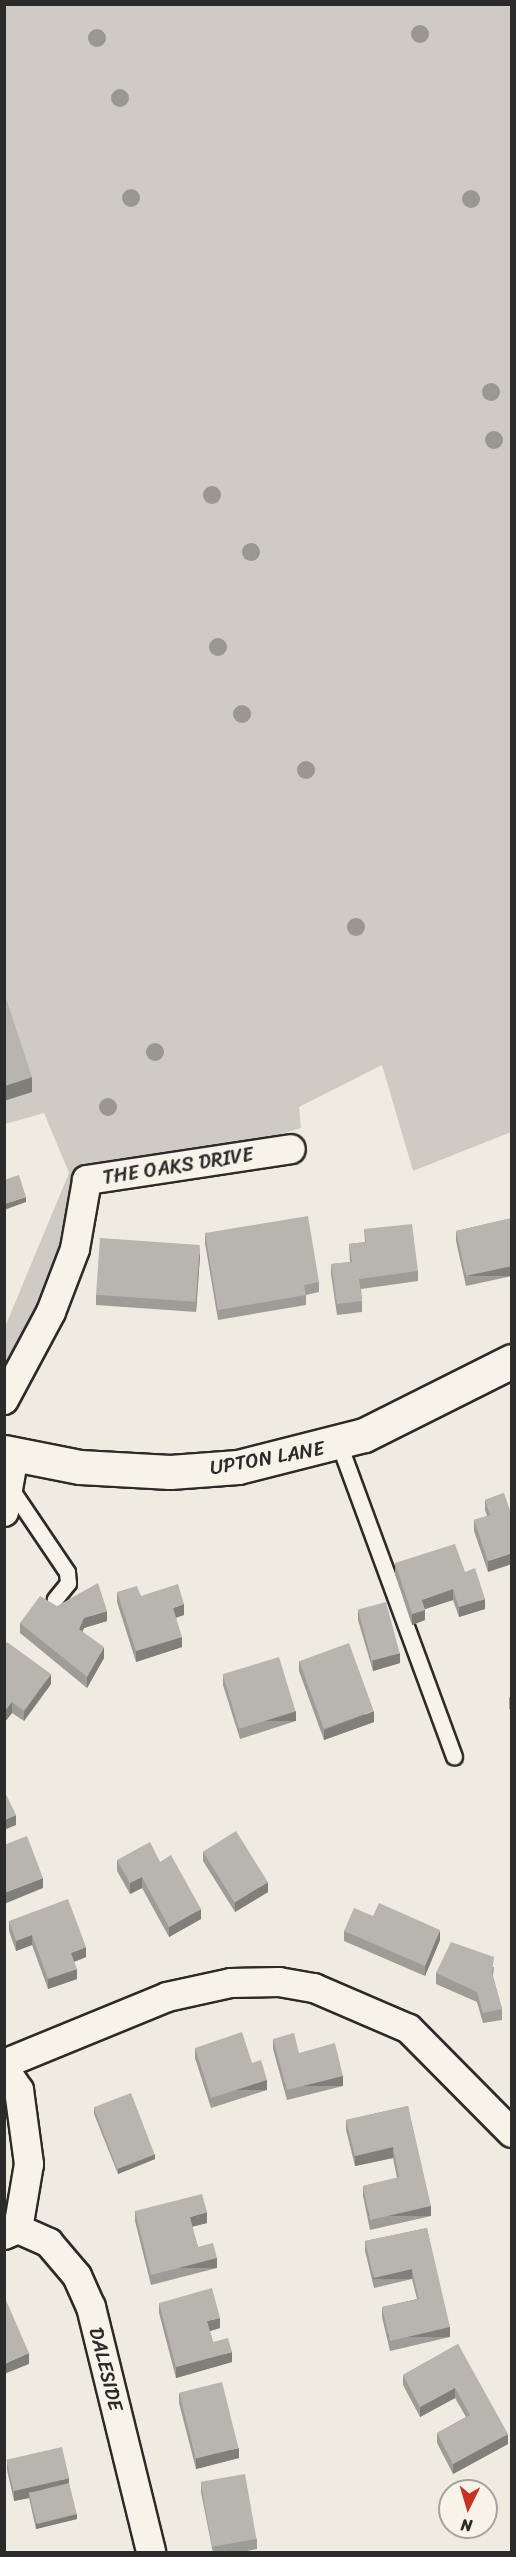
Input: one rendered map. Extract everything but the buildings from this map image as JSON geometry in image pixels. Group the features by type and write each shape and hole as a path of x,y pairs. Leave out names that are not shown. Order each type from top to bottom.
{"street":[{"name":"THE OAKS DRIVE","path":"4,1400 51,1312 71,1260 87,1180 291,1149"},
{"name":"UPTON LANE","path":"8,1476 80,1467 170,1472 238,1467 339,1444 512,1361"},
{"path":"11,2232 29,2164 18,2090 4,2066 167,1997 231,1983 279,1982 315,1988 409,2029 512,2133"},
{"name":"DALESIDE","path":"11,2232 50,2243 76,2276 91,2307 151,2553"}],"lane":[{"path":"339,1444 454,1756"},
{"path":"8,1476 67,1572 68,1583 56,1599"}],"shaded area":[{"path":"5,5 511,5 511,1132 413,1171 382,1065 299,1107 301,1128 264,1139 95,1165 5,1381 5,1327 69,1173 44,1113 5,1124"}]}
